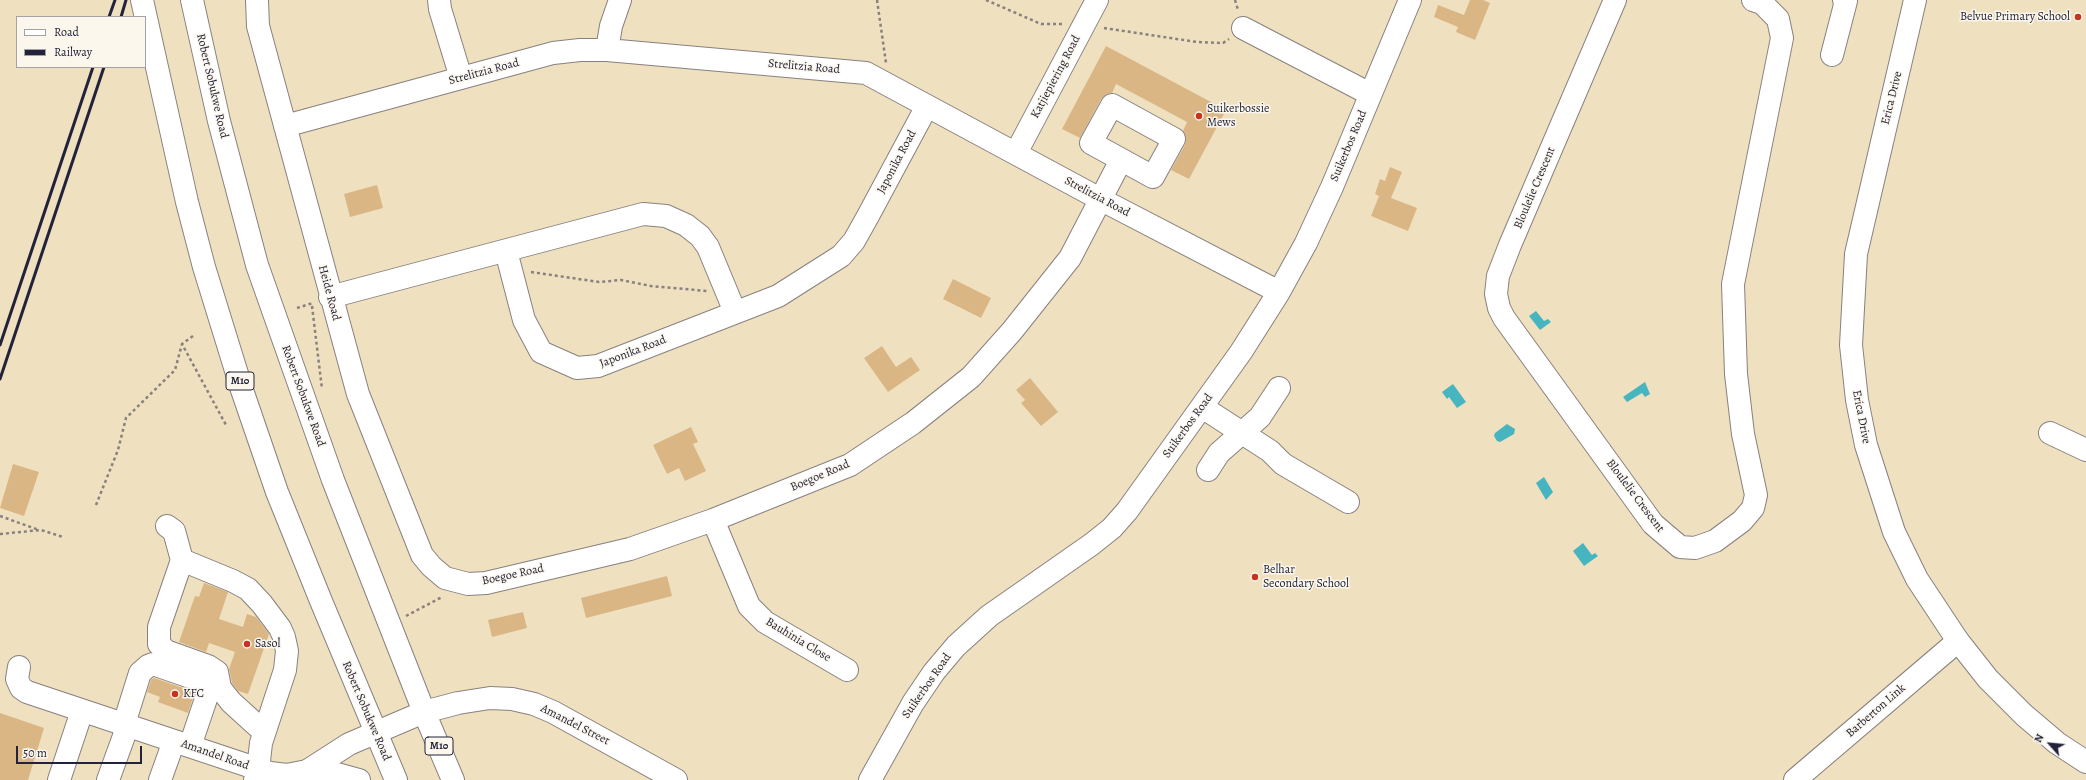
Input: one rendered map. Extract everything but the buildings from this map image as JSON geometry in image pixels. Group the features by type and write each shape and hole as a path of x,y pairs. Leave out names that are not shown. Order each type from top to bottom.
{"street":[{"name":"Robert Sobukwe Road","path":"142,0 145,16"},
{"name":"Robert Sobukwe Road","path":"192,0 219,121 257,265 333,480 424,712 453,780"},
{"name":"Heide Road","path":"256,0 258,26 285,126 321,300 422,555 438,573"},
{"path":"439,0 440,9 461,78"},
{"path":"607,50 611,26 620,0"},
{"name":"Katjiepiering Road","path":"1016,153 1097,0"},
{"name":"Suikerbos Road","path":"870,780 913,703 934,672 956,646 989,616 1092,544 1112,528 1127,511 1241,352 1279,292 1306,243 1410,0"},
{"name":"Bloulelie Crescent","path":"1615,0 1510,245 1498,276 1496,294 1499,308 1504,318 1653,524 1680,547 1695,548 1715,541 1742,521 1753,508 1756,495 1743,434 1736,374 1733,284 1782,38 1778,19 1762,3 1753,0"},
{"path":"1832,55 1846,1 1844,0"},
{"name":"Erica Drive","path":"1915,0 1861,225 1853,282 1851,345 1857,400 1866,445 1894,532 1917,579 1958,641 1988,679 2024,715 2057,743 2086,762"},
{"name":"Robert Sobukwe Road","path":"146,21 187,202 204,267 242,390 277,492 396,780"},
{"path":"1243,28 1370,94"},
{"name":"Strelitzia Road","path":"285,126 553,53 580,50 607,50 847,70 866,73 1100,199 1279,292"},
{"name":"Japonika Road","path":"506,252 524,320 542,352 577,368 598,366 731,303 778,296 841,256 854,241 927,106"},
{"name":"Boegoe Road","path":"438,573 456,582 468,584 486,583 630,549 713,520 850,464 913,424 971,377 1012,331 1070,258 1121,160"},
{"path":"321,300 506,252 643,214 666,216 686,225 700,236 708,246 731,303"},
{"path":"1208,470 1220,453 1260,416 1279,388"},
{"path":"1202,407 1270,451 1283,464 1348,502"},
{"path":"2050,433 2086,450"},
{"name":"Bauhinia Close","path":"713,520 749,606 766,622 847,670"},
{"path":"167,526 174,531 182,560 159,627 159,644 166,651 208,666 216,672 220,688 231,702 264,732"},
{"path":"182,560 233,581 248,589 262,604 280,628 285,644 287,659 282,681 261,743 256,775"},
{"name":"Barberton Link","path":"1795,780 1958,641"},
{"path":"108,780 126,725 140,673 148,666 153,664 202,681 208,686 208,693 182,744 160,780"},
{"name":"Amandel Road","path":"19,667 17,679 21,688 56,694 93,709 126,725 182,744 256,775 287,774 307,770 348,744 375,732"},
{"name":"Amandel Street","path":"375,732 424,712 458,703 490,698 512,699 534,704 573,722 676,780"},
{"path":"59,780 93,709"},
{"path":"307,770 330,772 359,780"}],"path":[{"path":"876,0 886,59 883,81"},
{"path":"986,0 1041,24 1066,24 1086,21 1101,28 1197,42 1223,43 1243,28"},
{"path":"512,274 526,271 599,282 621,280 731,303"},
{"path":"321,300 323,395"},
{"path":"96,505 118,450 126,418 175,370 182,344 193,336"},
{"path":"182,344 226,425"},
{"path":"0,516 63,537"},
{"path":"0,534 41,530"},
{"path":"406,617 445,595"}],"water":[{"path":"1536,311 1544,321 1548,319 1551,322 1540,330 1529,316"},
{"path":"1645,382 1650,394 1645,397 1642,393 1627,402 1623,397"},
{"path":"1453,384 1466,402 1457,408 1449,397 1447,399 1442,392"},
{"path":"1507,424 1515,429 1514,434 1500,442 1497,441 1494,436 1495,433"},
{"path":"1544,477 1553,492 1546,500 1536,483"},
{"path":"1583,543 1592,555 1595,553 1598,556 1584,566 1573,551"}],"railway":[{"path":"109,16 115,0"},
{"path":"121,16 126,0"},
{"path":"0,345 93,68"},
{"path":"0,379 104,68"}],"place":[{"name":"Belvue Primary School","path":"2078,17"},
{"name":"Suikerbossie Mews","path":"1199,116"},
{"name":"Belhar Secondary School","path":"1255,577"},
{"name":"Sasol","path":"247,644"},
{"name":"KFC","path":"175,694"}]}
